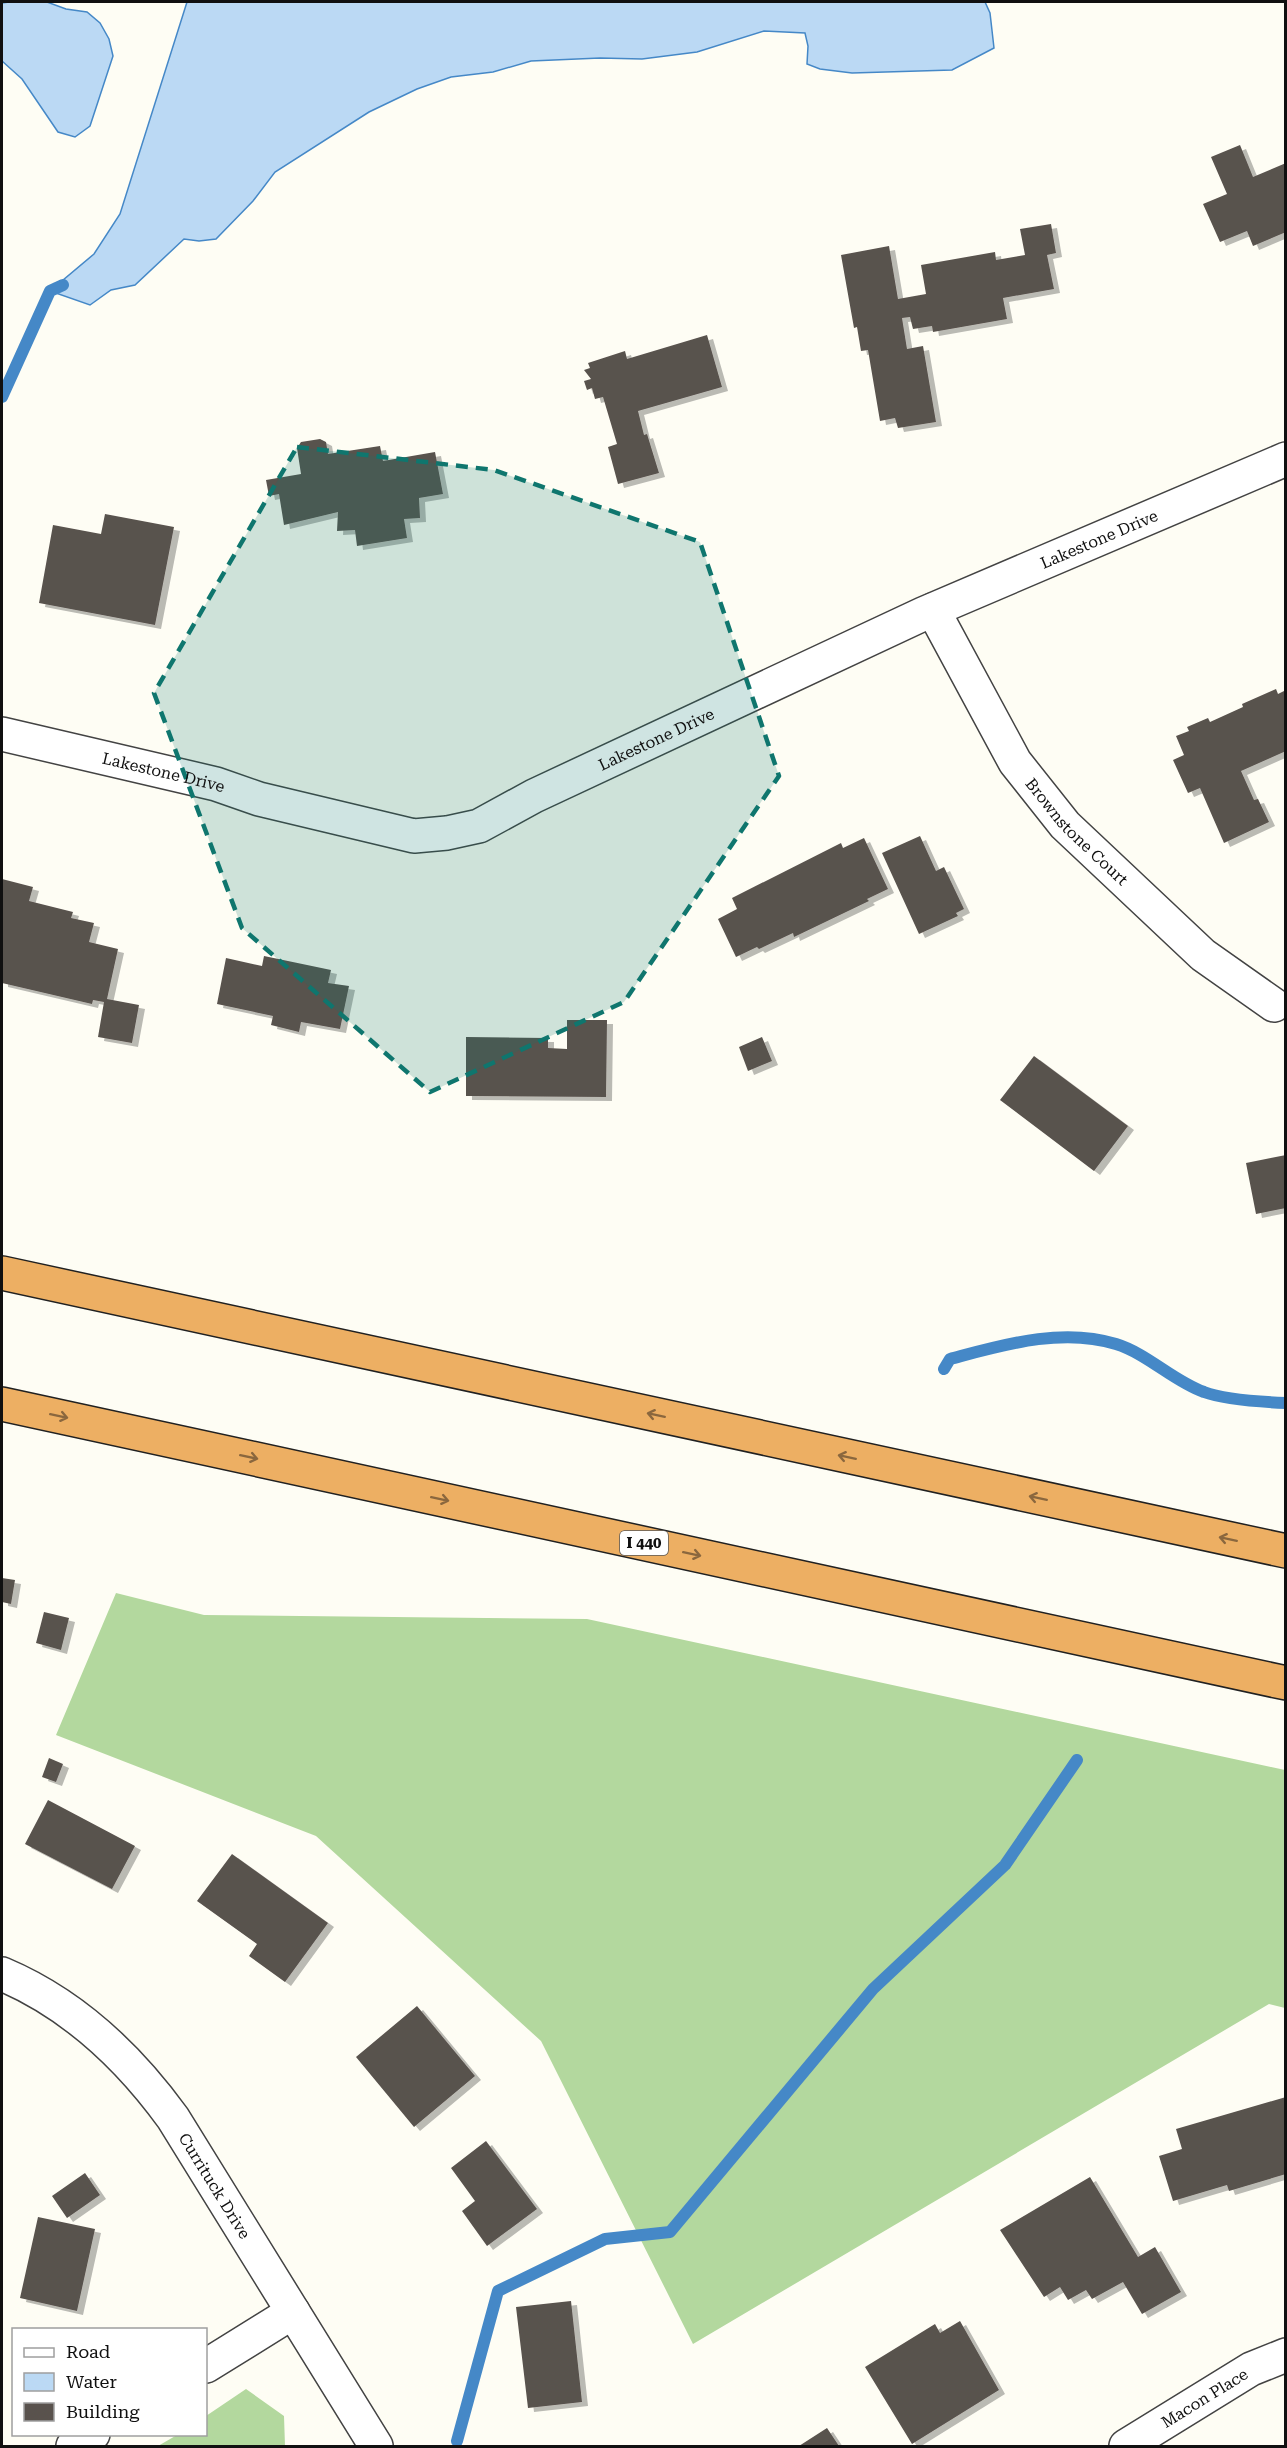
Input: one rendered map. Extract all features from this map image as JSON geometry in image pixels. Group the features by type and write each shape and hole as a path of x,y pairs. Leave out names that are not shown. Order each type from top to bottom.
{"highway":[{"path":"2,1274 1286,1551"},
{"name":"I 440","path":"2,1404 1286,1683"}],"street":[{"name":"Lakestone Drive","path":"2,734 216,784 259,799 414,836 447,833 479,826 534,796 933,610 1286,459"},
{"name":"Brownstone Court","path":"933,610 1015,762 1065,825 1203,955 1274,1005"},
{"name":"Currituck Drive","path":"2,1974 38,1991 81,2019 121,2054 152,2090 173,2118 376,2446"},
{"path":"207,2365 293,2312"},
{"name":"Macon Place","path":"1126,2446 1251,2369 1286,2355"},
{"path":"74,2446 90,2436"}],"highlighted area":[{"path":"297,447 494,470 700,542 779,776 624,1002 430,1092 242,928 154,693"}],"green space":[{"path":"116,1593 204,1615 587,1619 1285,1770 1285,2008 1269,2004 693,2344 541,2041 316,1836 56,1735"},
{"path":"246,2389 284,2416 285,2446 158,2446 175,2436 207,2436 207,2415"}],"water":[{"path":"47,2 66,9 87,12 100,23 109,39 113,56 90,126 75,137 58,132 22,79 2,61 2,3"},
{"path":"187,2 985,2 990,13 994,48 952,70 852,73 820,69 807,64 808,46 805,33 764,31 697,52 642,59 531,61 493,72 451,77 417,89 369,112 275,172 253,201 216,239 199,241 184,239 135,285 111,290 90,305 50,291 94,254 120,214"}],"building":[{"path":"1240,145 1253,177 1286,163 1286,232 1253,246 1247,231 1220,242 1203,204 1227,194 1211,157"},
{"path":"1051,224 1056,253 1047,255 1054,289 1003,298 1007,319 933,332 932,326 913,329 910,317 902,318 907,349 923,346 936,422 898,428 895,418 880,421 868,350 861,351 857,327 854,328 841,255 889,246 898,299 926,294 921,265 995,252 996,260 1025,255 1020,229"},
{"path":"707,335 722,387 638,411 644,435 647,434 659,473 618,484 608,447 617,444 603,397 595,399 592,388 587,390 584,381 591,379 584,370 590,368 588,363 625,351 627,359"},
{"path":"320,439 326,442 328,454 380,446 383,461 435,452 443,494 419,498 420,518 404,519 407,538 357,546 355,530 337,531 338,512 284,525 279,494 269,496 266,480 301,474 297,448 301,442"},
{"path":"105,514 174,527 155,625 39,603 53,525 101,534"},
{"path":"1276,689 1278,694 1286,690 1286,751 1241,771 1254,800 1258,799 1269,822 1224,843 1200,788 1188,793 1173,760 1184,755 1176,736 1189,731 1187,727 1208,718 1210,722"},
{"path":"920,836 936,871 944,867 964,909 956,913 958,916 919,934 882,853"},
{"path":"864,838 888,889 867,899 869,901 794,937 793,933 736,957 718,919 737,909 732,898 841,843 843,848"},
{"path":"2,879 33,887 29,901 73,912 71,918 94,923 89,942 118,949 107,999 139,1005 132,1043 98,1037 104,1002 93,1000 92,1004 2,983"},
{"path":"264,956 331,970 328,983 349,986 340,1029 301,1022 299,1032 271,1025 273,1016 217,1004 226,958 262,966"},
{"path":"567,1020 607,1020 606,1097 466,1096 466,1037 548,1038 548,1048 567,1049"},
{"path":"762,1037 772,1061 748,1071 739,1047"},
{"path":"1034,1056 1128,1126 1094,1171 1000,1100"},
{"path":"1286,1155 1286,1208 1256,1214 1246,1163"},
{"path":"2,1578 15,1580 11,1604 2,1602"},
{"path":"44,1612 69,1618 61,1650 36,1643"},
{"path":"49,1758 63,1764 56,1782 42,1777"},
{"path":"48,1800 135,1846 112,1889 25,1844"},
{"path":"232,1854 328,1923 285,1982 249,1956 257,1944 197,1901"},
{"path":"417,2006 475,2076 414,2127 356,2057"},
{"path":"1286,2097 1286,2174 1229,2191 1227,2185 1173,2201 1159,2156 1182,2149 1176,2129"},
{"path":"486,2141 537,2209 487,2246 462,2211 475,2201 451,2168"},
{"path":"85,2173 100,2195 67,2218 52,2196"},
{"path":"1090,2177 1138,2257 1155,2247 1181,2292 1142,2314 1123,2282 1092,2299 1086,2290 1068,2300 1060,2287 1044,2297 1000,2230"},
{"path":"38,2217 95,2229 77,2311 20,2298"},
{"path":"571,2301 582,2402 528,2408 516,2307"},
{"path":"960,2321 999,2390 912,2444 865,2367 935,2324 940,2333"},
{"path":"827,2428 839,2446 799,2446"}],"waterway":[{"path":"2,397 50,291 63,285"},
{"path":"944,1369 950,1359 991,1348 1054,1338 1096,1339 1128,1348 1204,1392 1233,1399 1286,1403"},
{"path":"457,2441 498,2291 605,2239 670,2232 873,1989 1005,1865 1077,1760"}]}
